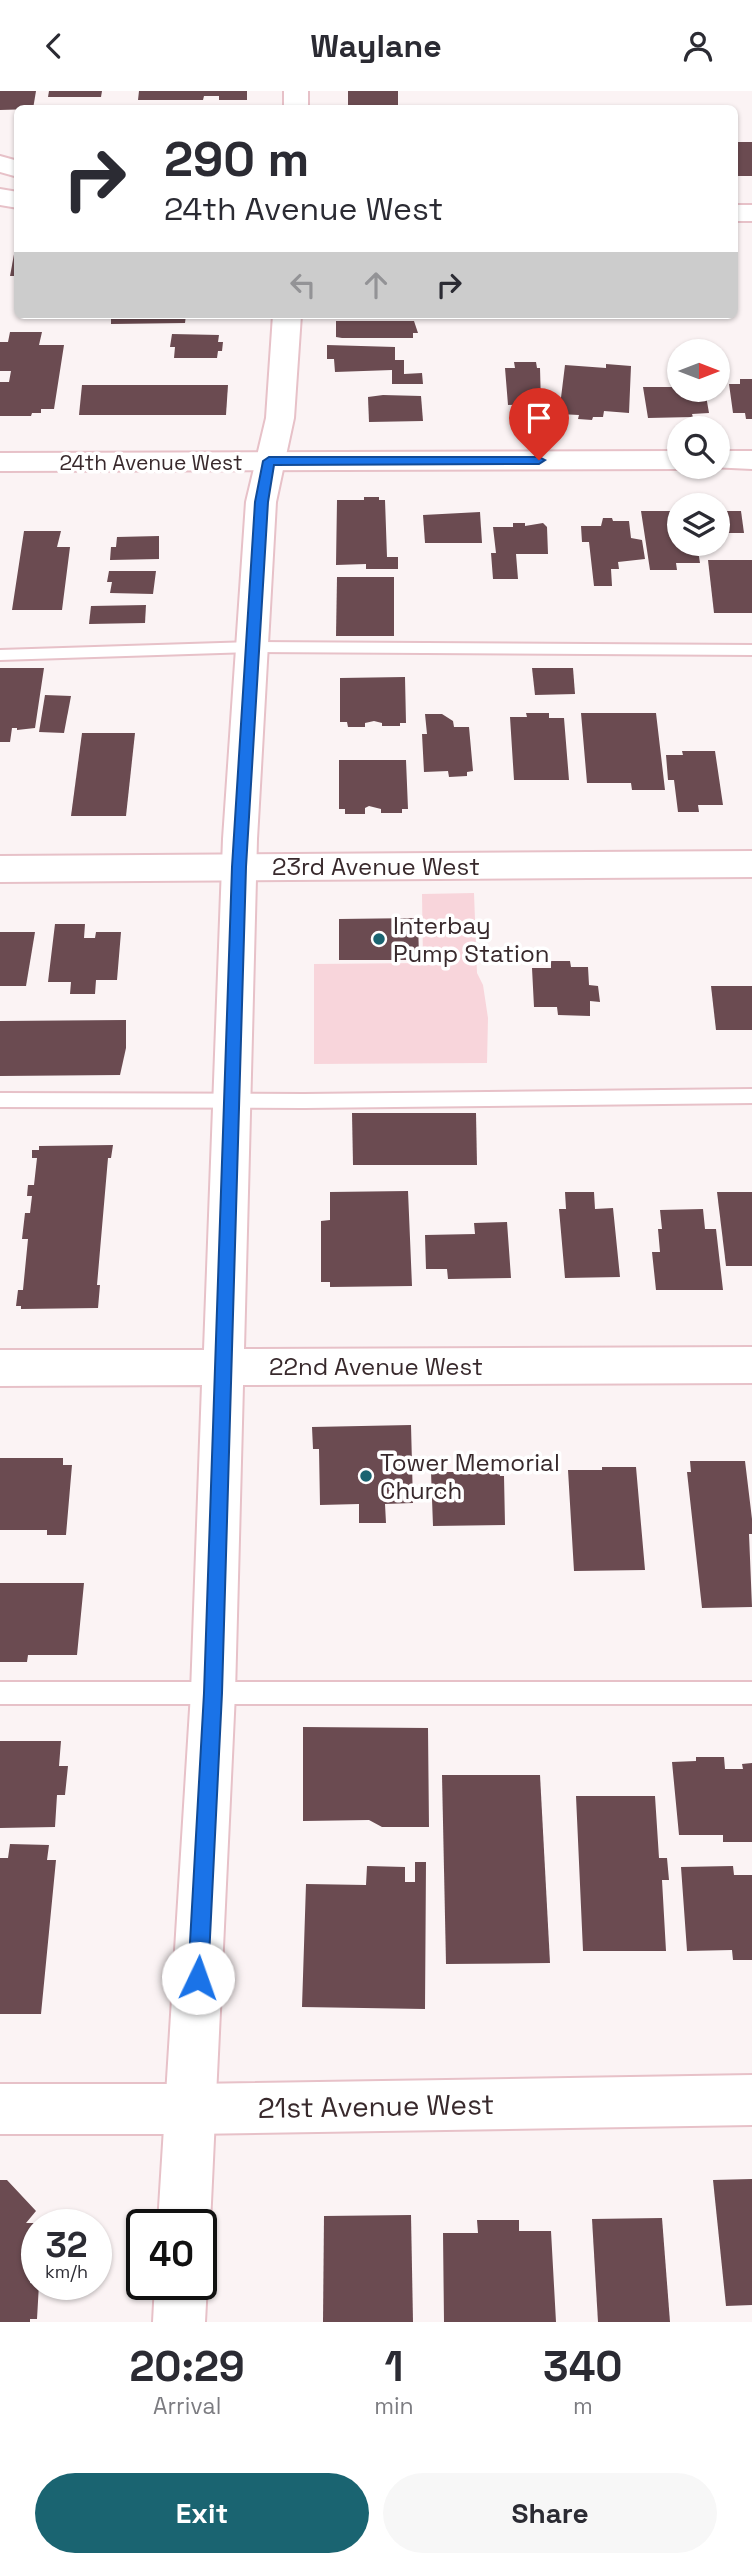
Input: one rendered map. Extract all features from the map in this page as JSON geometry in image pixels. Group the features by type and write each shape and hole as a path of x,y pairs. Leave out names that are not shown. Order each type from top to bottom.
{"street":[{"path":"185,2209 213,1693 239,867 261,502 280,418 287,319"},
{"name":"24th Avenue West","path":"0,462 667,460"},
{"path":"730,460 752,460"},
{"name":"23rd Avenue West","path":"0,869 752,864"},
{"name":"22nd Avenue West","path":"0,1368 752,1365"},
{"name":"21st Avenue West","path":"0,2109 191,2109 752,2099"},
{"path":"179,2322 180,2300"}],"lane":[{"path":"0,655 252,647 752,650"},
{"path":"0,1100 232,1101 752,1096"},
{"path":"0,1693 752,1693"}],"shaded area":[{"path":"474,893 477,973 483,985 488,1018 487,1063 314,1064 314,964 423,963 422,894"}],"building":[{"path":"0,91 36,91 34,105 14,105 14,110 0,110"},
{"path":"49,91 102,91 101,97 48,97"},
{"path":"139,91 247,91 247,100 219,100 219,96 204,96 203,100 138,100"},
{"path":"348,91 398,91 398,105 348,105"},
{"path":"738,142 752,142 752,176 738,176"},
{"path":"14,254 14,276 10,276"},
{"path":"111,319 186,319 185,323 111,324"},
{"path":"336,321 414,321 418,333 413,333 413,338 342,338 336,337"},
{"path":"10,332 42,332 39,345 64,345 54,409 41,409 41,413 32,413 31,416 0,416 0,382 9,382 11,371 0,371 0,342 8,342"},
{"path":"172,334 219,335 218,342 223,342 222,351 218,351 217,358 174,358 175,347 170,347"},
{"path":"327,345 395,347 395,360 404,360 404,374 422,373 423,384 392,384 392,370 335,372 334,359 327,359"},
{"path":"514,362 536,362 537,368 540,368 541,404 508,405 505,368 515,368"},
{"path":"606,364 631,366 629,413 604,411 603,417 593,417 592,420 578,419 579,415 559,414 565,365 606,368"},
{"path":"740,379 752,379 752,419 746,419 745,413 733,413 730,384 740,384"},
{"path":"82,385 228,385 226,415 79,415"},
{"path":"643,387 667,387 667,403 707,403 709,413 692,414 693,416 648,418"},
{"path":"421,396 423,421 369,422 368,397"},
{"path":"364,497 379,497 379,500 385,500 387,557 398,557 398,569 366,569 366,564 336,565 337,500 364,500"},
{"path":"641,511 667,511 667,556 699,556 700,563 676,563 677,570 650,570"},
{"path":"730,511 741,511 744,533 730,533"},
{"path":"480,512 482,543 425,543 423,515"},
{"path":"603,518 629,521 631,538 642,540 645,559 618,562 619,569 611,569 612,586 594,586 589,542 582,542 581,526 601,526"},
{"path":"513,523 525,523 525,526 543,523 547,527 548,554 516,554 518,579 493,579 491,553 496,553 493,527 513,527"},
{"path":"24,531 61,531 57,547 70,547 62,610 12,610"},
{"path":"159,536 159,559 110,560 111,547 116,547 117,537"},
{"path":"708,560 752,560 752,613 714,613"},
{"path":"109,571 156,571 153,594 110,593 112,582 107,582"},
{"path":"337,577 394,577 394,636 336,636"},
{"path":"146,605 145,623 89,624 91,606"},
{"path":"0,668 44,668 35,728 12,728 10,742 0,742"},
{"path":"532,668 573,668 575,694 535,695"},
{"path":"405,677 406,723 400,723 400,726 382,726 382,723 374,721 365,723 365,727 348,727 347,722 340,722 340,678"},
{"path":"45,695 71,696 64,733 39,732"},
{"path":"526,713 549,713 549,718 564,718 569,780 514,780 510,717 527,717"},
{"path":"581,713 656,713 665,790 632,790 631,783 587,783"},
{"path":"425,714 442,714 453,721 454,727 469,727 473,771 467,772 467,776 449,777 448,771 424,772 422,734 427,734"},
{"path":"82,733 135,733 126,816 71,816"},
{"path":"682,751 715,751 723,805 698,805 699,812 678,812 674,780 668,780 666,755 683,755"},
{"path":"339,760 406,760 408,809 402,809 402,813 381,813 381,809 369,806 365,808 365,814 345,814 345,809 339,809"},
{"name":"Interbay Pump Station","path":"418,918 419,960 339,960 339,919"},
{"path":"55,924 85,924 84,938 95,938 96,932 121,932 117,980 96,980 95,994 70,994 71,982 48,982"},
{"path":"0,932 35,932 26,986 0,986"},
{"path":"551,961 570,961 571,967 588,967 589,985 598,986 600,1002 590,1001 590,1016 558,1015 557,1007 534,1007 532,968 551,968"},
{"path":"711,986 752,986 752,1030 716,1030"},
{"path":"126,1020 126,1048 120,1075 0,1076 0,1021"},
{"path":"352,1113 476,1113 477,1165 353,1165"},
{"path":"113,1145 111,1158 108,1158 97,1285 100,1285 98,1308 21,1309 21,1306 16,1306 18,1290 23,1290 28,1239 22,1239 25,1213 30,1213 32,1196 27,1196 28,1185 34,1185 37,1158 32,1158 32,1150 39,1150 39,1146"},
{"path":"408,1191 412,1286 330,1287 330,1282 321,1282 321,1221 330,1220 330,1192"},
{"path":"565,1192 594,1192 595,1209 613,1208 620,1277 565,1278 559,1209 566,1209"},
{"path":"717,1192 752,1192 752,1266 726,1266"},
{"path":"703,1209 705,1229 716,1229 723,1290 656,1290 652,1252 660,1252 660,1210"},
{"path":"507,1222 511,1278 448,1279 447,1269 426,1269 425,1235 475,1234 474,1223"},
{"name":"Tower Memorial Church","path":"411,1425 413,1503 385,1504 386,1523 359,1523 359,1504 320,1505 319,1449 313,1449 312,1427"},
{"path":"0,1458 63,1458 63,1465 72,1465 66,1535 47,1535 47,1530 0,1530"},
{"path":"497,1459 500,1476 504,1476 505,1525 433,1526 431,1472 459,1472 458,1461"},
{"path":"690,1461 745,1461 752,1519 752,1534 749,1534 752,1607 702,1608 687,1472 691,1472"},
{"path":"602,1467 636,1467 645,1570 574,1571 568,1470 602,1470"},
{"path":"0,1583 84,1583 77,1655 28,1655 27,1662 0,1662"},
{"path":"303,1727 428,1728 429,1827 382,1827 369,1820 303,1821"},
{"path":"0,1741 61,1741 59,1766 68,1766 65,1795 57,1795 55,1827 0,1828"},
{"path":"696,1757 724,1757 725,1769 743,1769 742,1764 752,1763 752,1842 723,1842 723,1835 679,1835 672,1762 696,1761"},
{"path":"442,1775 540,1775 550,1963 446,1964"},
{"path":"576,1796 655,1796 659,1858 667,1858 669,1880 662,1880 666,1951 583,1951"},
{"path":"10,1844 49,1845 47,1860 56,1860 41,2014 0,2014 0,1858 8,1858"},
{"path":"415,1862 426,1862 425,2009 302,2007 306,1884 366,1885 367,1866 405,1867 405,1882 415,1882"},
{"path":"733,1866 734,1875 752,1875 752,1960 733,1960 732,1950 687,1951 681,1867"},
{"path":"752,2179 752,2305 726,2306 713,2180"},
{"path":"0,2180 7,2180 34,2209 21,2209 21,2300 38,2300 37,2319 30,2319 30,2322 0,2322"},
{"path":"411,2215 413,2322 323,2322 324,2216"},
{"path":"662,2218 670,2322 598,2322 592,2219"},
{"path":"477,2220 519,2220 519,2231 551,2231 556,2322 444,2322 443,2233 478,2233"}],"place":[{"name":"Interbay Pump Station","path":"379,939"},
{"name":"Tower Memorial Church","path":"366,1476"}],"route":[{"path":"198,1978 213,1693 239,867 261,502 269,461 539,460"}]}
